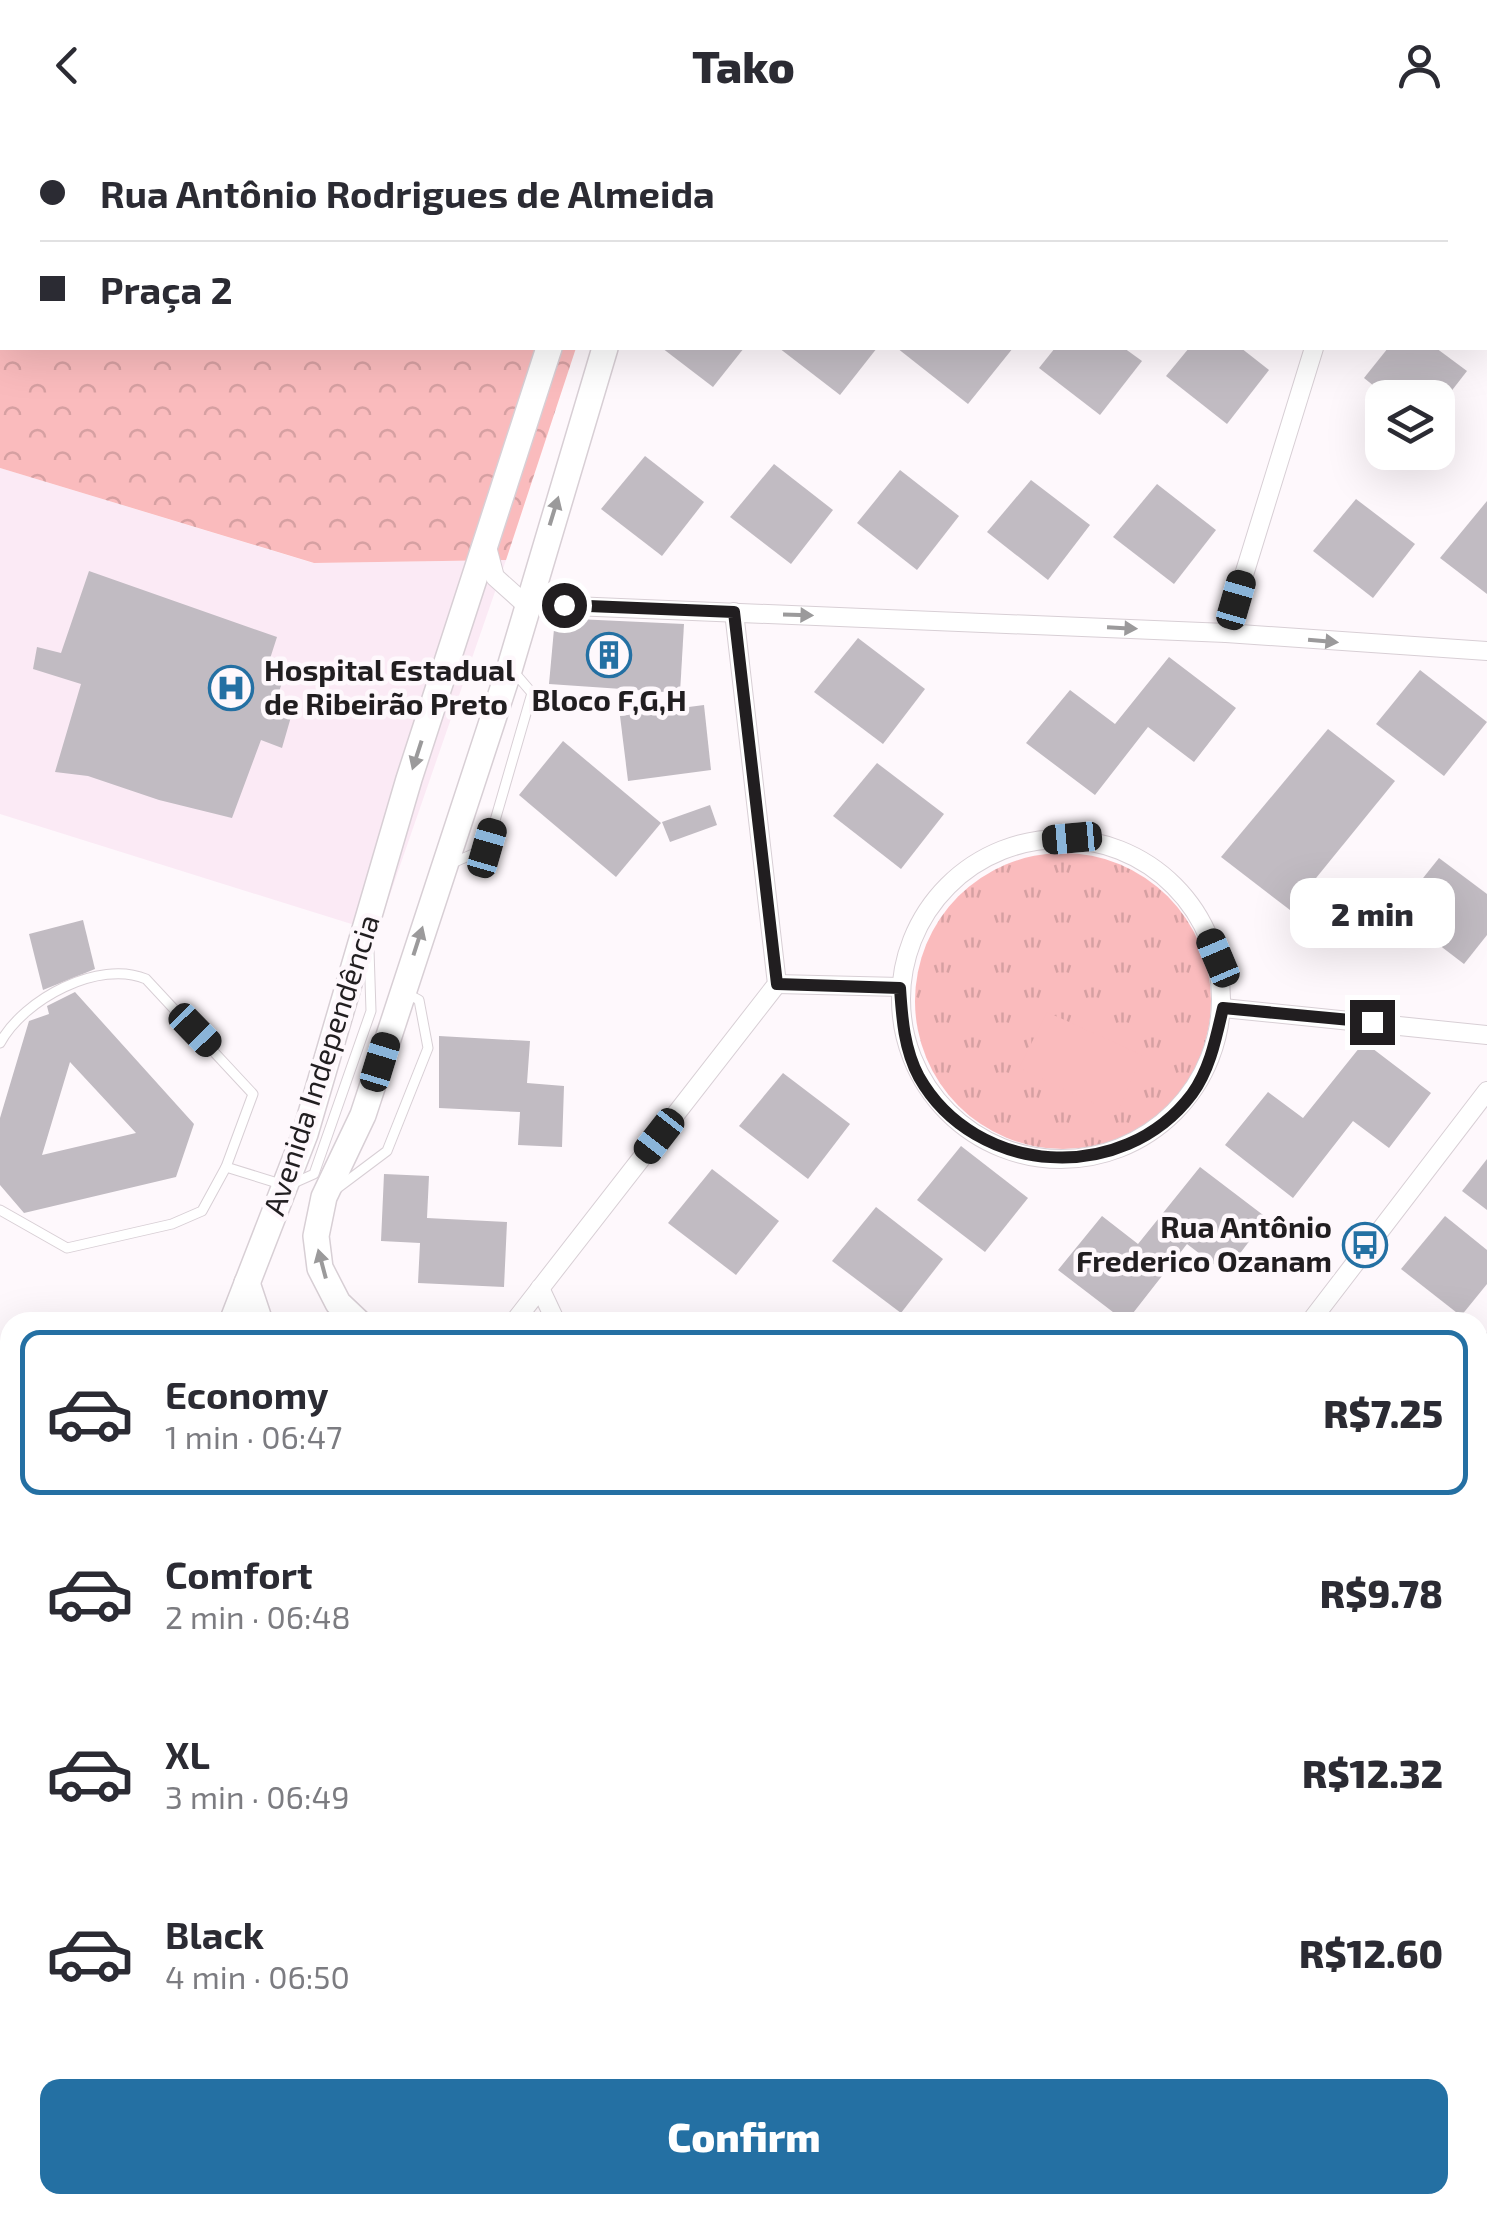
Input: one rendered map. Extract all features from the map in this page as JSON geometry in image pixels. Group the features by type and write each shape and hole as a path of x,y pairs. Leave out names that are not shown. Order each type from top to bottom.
{"main road":[{"name":"Avenida Independência","path":"236,1312 287,1186 548,350"},
{"name":"Avenida Independência","path":"347,1312 338,1303 320,1268 316,1236 324,1196 363,1115 510,668 525,604 604,350"},
{"path":"248,1283 257,1312"}],"street":[{"path":"1226,632 1313,350"},
{"path":"486,542 495,578 525,604 1226,632 1487,651"},
{"path":"522,1312 777,984 734,612"},
{"path":"1072,838 1122,849 1165,874 1198,912 1212,943 1218,958 1223,1008 1213,1054 1192,1094 1159,1127 1132,1142 1073,1160 1012,1151 984,1140 946,1113 919,1076 908,1048 900,988 911,938 938,895 976,862 1022,842 1072,838"},
{"path":"777,984 900,988"},
{"path":"1223,1008 1487,1035"},
{"path":"1320,1312 1487,1091"},
{"path":"540,1288 551,1312"}],"lane":[{"path":"442,867 487,848 532,693 510,668"},
{"path":"0,1042 34,1004 54,993 113,973 128,972 146,979 253,1094 226,1167 202,1211 172,1224 67,1248 0,1210"},
{"path":"324,1196 388,1151 428,1048 419,1000 402,990"},
{"path":"226,1167 287,1186"}],"shaded area":[{"name":"Hospital Estadual de Ribeirão Preto","path":"0,468 313,563 506,560 377,932 0,814"}],"green space":[{"path":"0,350 575,350 506,560 314,563 0,468"},
{"path":"1063,853 1120,864 1168,896 1200,944 1211,1001 1200,1058 1168,1106 1120,1138 1063,1149 1006,1138 958,1106 926,1058 915,1001 926,944 958,896 1006,864"},
{"path":"1047,1012 1142,1055 1117,1114 1019,1068"}],"building":[{"path":"665,350 742,350 713,387"},
{"path":"782,350 875,350 840,395"},
{"path":"900,350 1011,350 968,404"},
{"path":"1053,350 1127,350 1142,361 1100,415 1039,368"},
{"path":"1187,350 1244,350 1269,370 1227,424 1166,376"},
{"path":"1386,350 1439,350 1467,371 1455,386 1455,380 1364,378"},
{"path":"645,456 704,502 662,556 601,509"},
{"path":"774,464 833,510 791,564 730,517"},
{"path":"900,470 959,516 917,570 857,523"},
{"path":"1031,480 1090,525 1048,580 987,532"},
{"path":"1157,484 1216,530 1174,584 1113,537"},
{"path":"1356,499 1415,544 1373,598 1313,551"},
{"path":"1487,501 1487,594 1440,558"},
{"path":"89,571 277,637 267,668 282,683 275,703 295,703 282,748 261,740 232,818 159,800 88,776 55,772 81,684 33,669 37,647 61,653"},
{"name":"Bloco F,G,H","path":"555,618 684,624 680,693 549,684"},
{"path":"858,638 925,689 883,744 814,692"},
{"path":"1169,657 1236,708 1194,762 1148,727 1095,795 1026,743 1070,690 1115,724"},
{"path":"1420,670 1487,722 1444,776 1376,724"},
{"path":"704,705 711,770 628,781 620,716"},
{"path":"1328,729 1395,781 1290,910 1221,857"},
{"path":"563,741 661,823 616,877 519,795"},
{"path":"877,763 944,814 901,869 833,816"},
{"path":"710,805 717,825 670,842 662,822"},
{"path":"1439,858 1487,894 1487,935 1464,964 1396,912"},
{"path":"83,920 95,969 43,990 29,934"},
{"path":"75,992 194,1124 176,1177 24,1213 0,1185 0,1118 29,1021 49,1014 47,1006","holes":["70,1062 136,1133 42,1155"]},
{"path":"439,1036 530,1041 527,1083 564,1086 562,1147 518,1145 520,1112 439,1108"},
{"path":"1364,1042 1431,1093 1389,1148 1353,1121 1293,1198 1225,1145 1268,1092 1303,1118"},
{"path":"783,1073 850,1124 808,1179 739,1126"},
{"path":"961,1146 1028,1198 985,1252 917,1200"},
{"path":"1487,1159 1487,1210 1462,1191"},
{"path":"1200,1167 1267,1218 1225,1273 1187,1244 1134,1312 1113,1312 1058,1270 1102,1216 1138,1244"},
{"path":"712,1169 779,1221 736,1275 668,1223"},
{"path":"384,1174 429,1176 427,1218 507,1222 504,1287 418,1283 420,1243 381,1241"},
{"path":"876,1207 943,1259 902,1312 832,1261"},
{"path":"1445,1216 1487,1250 1487,1284 1464,1312 1456,1312 1401,1269"}],"place":[{"name":"Bloco F,G,H","path":"609,655"},
{"name":"Hospital Estadual de Ribeirão Preto","path":"231,688"},
{"name":"Rua Antônio Frederico Ozanam","path":"1365,1245"}],"route":[{"path":"564,605 734,612 777,984 900,988 903,1033 919,1076 946,1113 984,1140 1027,1156 1073,1160 1118,1149 1159,1127 1192,1094 1213,1054 1223,1008 1372,1022"}]}
